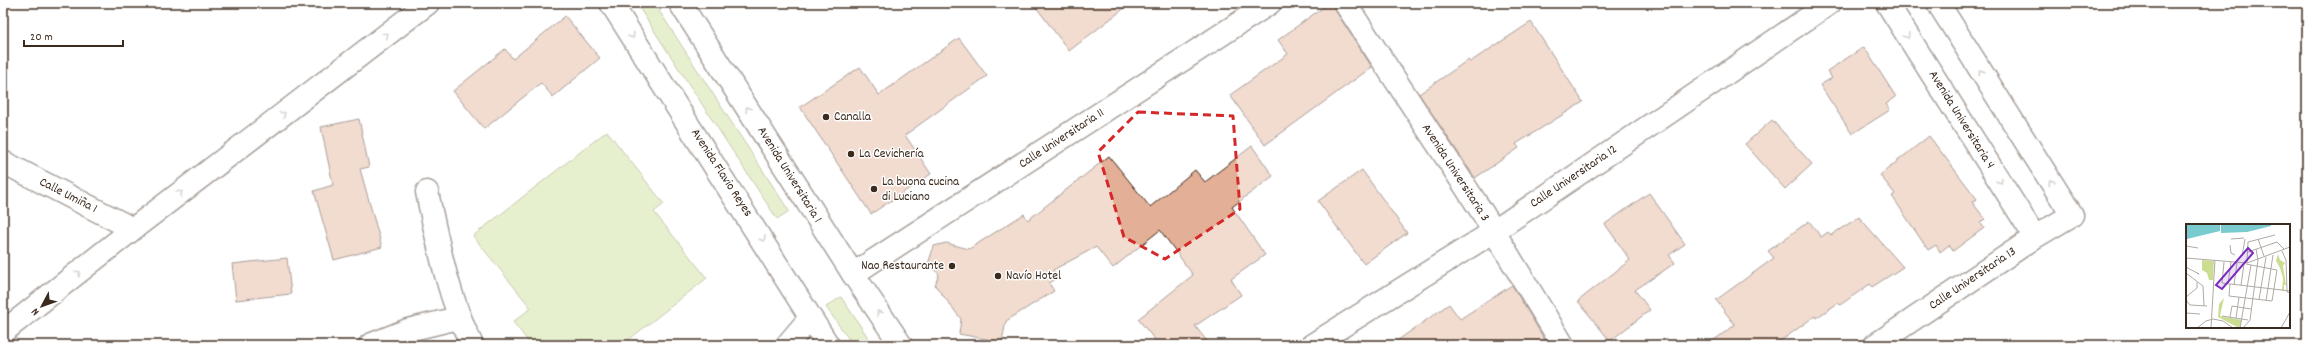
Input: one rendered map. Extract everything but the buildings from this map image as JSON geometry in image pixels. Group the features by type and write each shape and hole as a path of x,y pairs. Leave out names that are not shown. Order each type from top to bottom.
{"street":[{"path":"3,332 133,229 428,3"},
{"name":"Avenida Flavio Reyes","path":"611,3 771,252 810,318 828,345"},
{"name":"Avenida Universitaria 1","path":"680,3 853,274 901,345"},
{"name":"Calle Universitaria 11","path":"853,274 1270,3"},
{"name":"Avenida Universitaria 3","path":"1345,3 1493,232 1563,345"},
{"name":"Calle Universitaria 12","path":"1312,345 1493,232 1830,3"},
{"name":"Avenida Universitaria 4","path":"1886,3 2035,237"},
{"name":"Calle Universitaria 13","path":"1875,345 2035,237 2072,215 1938,3"},
{"name":"Calle Umiña 1","path":"3,162 133,229"},
{"path":"427,192 441,258 458,318 472,345"},
{"path":"370,345 408,330 458,318"},
{"path":"787,345 810,318"}],"highlighted area":[{"path":"1138,112 1233,116 1240,209 1165,259 1124,237 1098,152"}],"green space":[{"path":"636,3 654,3 789,211 777,219"},
{"path":"607,131 664,204 654,212 707,278 622,345 531,345 513,322 531,308 473,236"},
{"path":"841,297 873,345 853,345 826,307"}],"place":[{"name":"Canalla","path":"826,117"},
{"name":"La Cevichería","path":"851,154"},
{"name":"La buona cucina di Luciano","path":"874,189"},
{"name":"Nao Restaurante","path":"952,266"},
{"name":"Navío Hotel","path":"998,276"}]}
